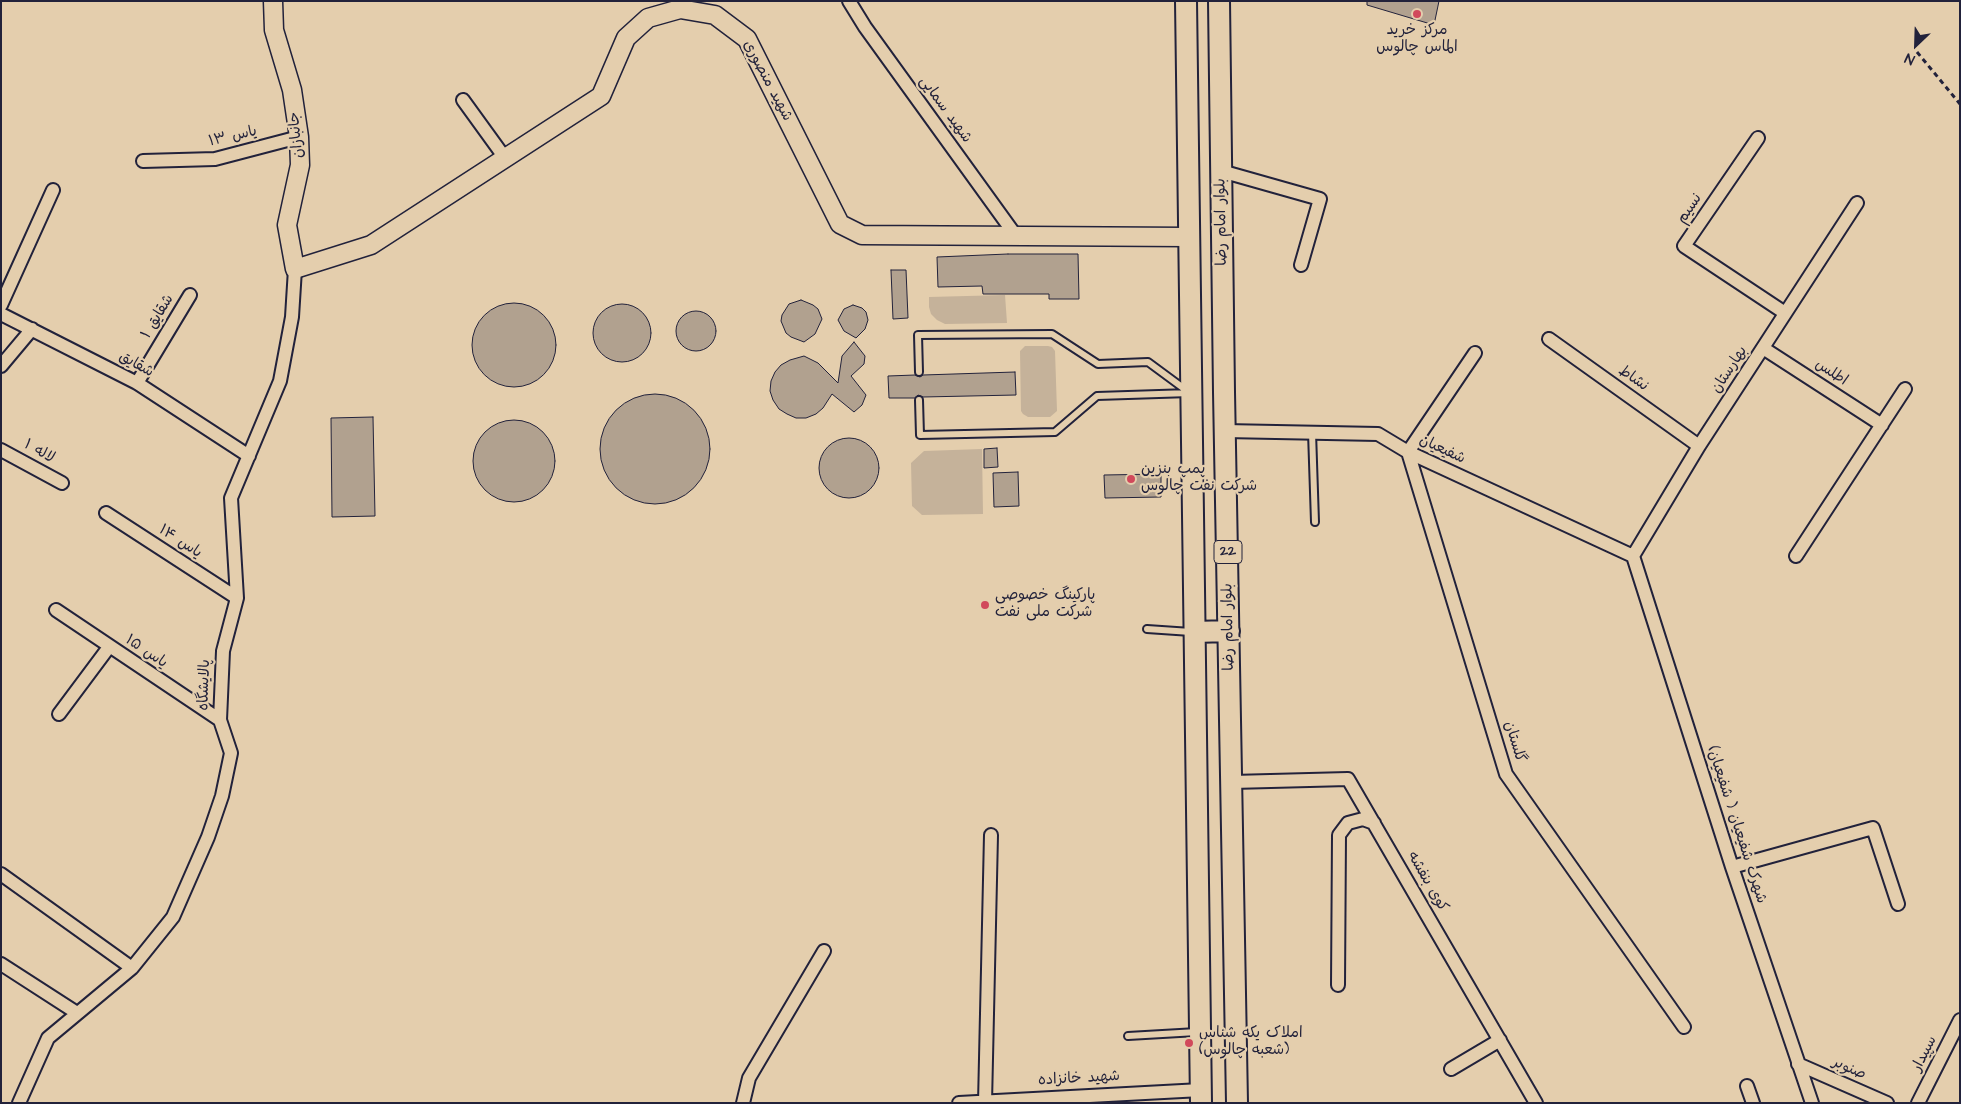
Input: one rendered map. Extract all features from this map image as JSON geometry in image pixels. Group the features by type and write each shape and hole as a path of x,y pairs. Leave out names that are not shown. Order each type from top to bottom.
{"main road":[{"path":"1186,1 1201,1096"},
{"name":"بلوار امام رضا","path":"1219,1 1237,1103"},
{"path":"1190,393 1224,392"},
{"path":"1195,632 1229,631"}],"street":[{"name":"جانبازان","path":"273,1 274,30 292,90 300,137 300,165 287,225 295,269"},
{"name":"شهید سمایی","path":"849,1 865,27 1016,236"},
{"name":"شهید منصوری","path":"295,269 371,245 601,96 626,38 648,18 681,5 715,15 747,39 840,224 862,235 1188,238"},
{"path":"463,100 505,158"},
{"name":"یاس ۱۳","path":"143,161 215,160 300,137"},
{"name":"نسیم","path":"1758,138 1684,246 1785,313"},
{"path":"1221,171 1320,199 1301,265"},
{"path":"1,304 53,190"},
{"name":"بهارستان","path":"1633,556 1699,446 1857,203"},
{"name":"پالایشگاه","path":"19,1103 48,1038 132,968 172,917 208,837 222,796 231,753 220,720 223,651 237,598 230,498 280,382 292,317 295,269"},
{"name":"شقایق ۱","path":"137,383 190,295"},
{"name":"شقایق","path":"1,314 137,383 249,456"},
{"path":"1,366 32,329"},
{"name":"نشاط","path":"1549,339 1699,446"},
{"name":"اطلس","path":"1763,348 1882,425"},
{"path":"1408,452 1475,353"},
{"path":"1796,556 1905,389"},
{"name":"شفیعیان","path":"1225,431 1378,434 1408,452 1633,556"},
{"name":"لاله ۱","path":"1,450 62,483"},
{"name":"گلستان","path":"1408,452 1506,774 1684,1027"},
{"name":"یاس ۱۴","path":"106,513 237,598"},
{"name":"شهرک شفیعیان ( شفیعیان)","path":"1633,556 1732,867 1812,1103"},
{"name":"یاس ۱۵","path":"56,610 220,720"},
{"path":"59,714 109,647"},
{"name":"کوی بنفشه","path":"1232,782 1348,779 1536,1103"},
{"path":"1338,985 1339,835 1348,823 1364,819 1374,823"},
{"path":"1732,867 1874,828 1898,904"},
{"path":"985,1101 991,835"},
{"path":"1,874 132,968"},
{"path":"743,1103 749,1078 824,951"},
{"path":"1,964 77,1013"},
{"name":"سپیدار","path":"1918,1103 1960,1020"},
{"path":"1451,1070 1500,1040"},
{"name":"صنوبر","path":"1798,1064 1886,1103"},
{"path":"1747,1086 1753,1103"},
{"name":"شهید خانزاده","path":"959,1103 1201,1096"}],"lane":[{"path":"918,372 918,335 1052,334 1098,364 1148,362 1190,393"},
{"path":"919,400 920,435 1055,432 1097,396 1190,393"},
{"path":"1312,432 1315,522"},
{"path":"1147,630 1195,632"},
{"path":"1128,1036 1200,1032"}],"path":[{"path":"1917,52 1960,104"}],"shaded area":[{"path":"1005,295 1007,323 945,324 931,314 929,307 929,297"},
{"path":"1025,346 1048,346 1052,347 1055,351 1057,411 1050,417 1028,417 1021,411 1020,351"},
{"path":"982,449 983,514 922,515 912,506 911,463 924,451"}],"building":[{"name":"مرکز خرید الماس چالوس","path":"1367,1 1439,1 1434,25 1367,5"},
{"path":"1078,254 1079,299 1049,299 1049,294 983,294 982,286 938,287 937,257"},
{"path":"891,270 906,270 908,318 893,319"},
{"path":"801,300 818,309 822,319 815,334 804,342 786,333 781,321 782,315 789,304"},
{"path":"514,303 530,306 544,315 553,329 556,345 553,361 544,375 530,384 514,387 498,384 484,375 475,361 472,345 475,329 484,315 498,306"},
{"path":"622,304 633,306 646,317 651,333 649,344 638,357 622,362 611,360 598,349 593,333 595,322 606,309"},
{"path":"853,305 862,308 866,312 868,320 865,329 856,338 844,331 838,320 844,309"},
{"path":"692,311 700,311 707,314 713,320 716,331 713,342 707,348 700,351 692,351 685,348 679,342 676,335 676,327 679,320 685,314"},
{"path":"854,342 865,356 864,364 851,376 866,395 862,405 854,412 832,394 823,408 816,414 806,418 796,418 779,409 770,391 771,381 781,365 804,356 818,363 838,383 842,356"},
{"path":"1015,372 1016,395 923,397 918,395 915,398 889,398 888,376 915,375 920,377 923,375"},
{"path":"655,394 676,398 694,410 706,428 710,449 706,470 694,488 676,500 655,504 634,500 616,488 604,470 600,449 604,428 616,410 634,398"},
{"path":"373,417 375,516 332,517 331,418"},
{"path":"514,420 530,423 543,432 552,445 555,461 552,477 543,490 530,499 514,502 498,499 485,490 476,477 473,461 476,445 485,432 498,423"},
{"path":"849,438 866,443 874,451 879,468 874,485 866,493 849,498 832,493 824,485 819,468 824,451 832,443"},
{"path":"997,448 998,467 984,468 984,449"},
{"path":"1018,472 1019,506 994,507 993,473"},
{"path":"1161,474 1161,497 1105,498 1104,475"}],"place":[{"name":"مرکز خرید الماس چالوس","path":"1417,14"},
{"name":"پمپ بنزین شرکت نفت چالوس","path":"1131,479"},
{"name":"پارکینگ خصوصی شرکت ملی نفت","path":"985,605"},
{"name":"املاک یکه شناس (شعبه چالوس)","path":"1189,1043"}]}
